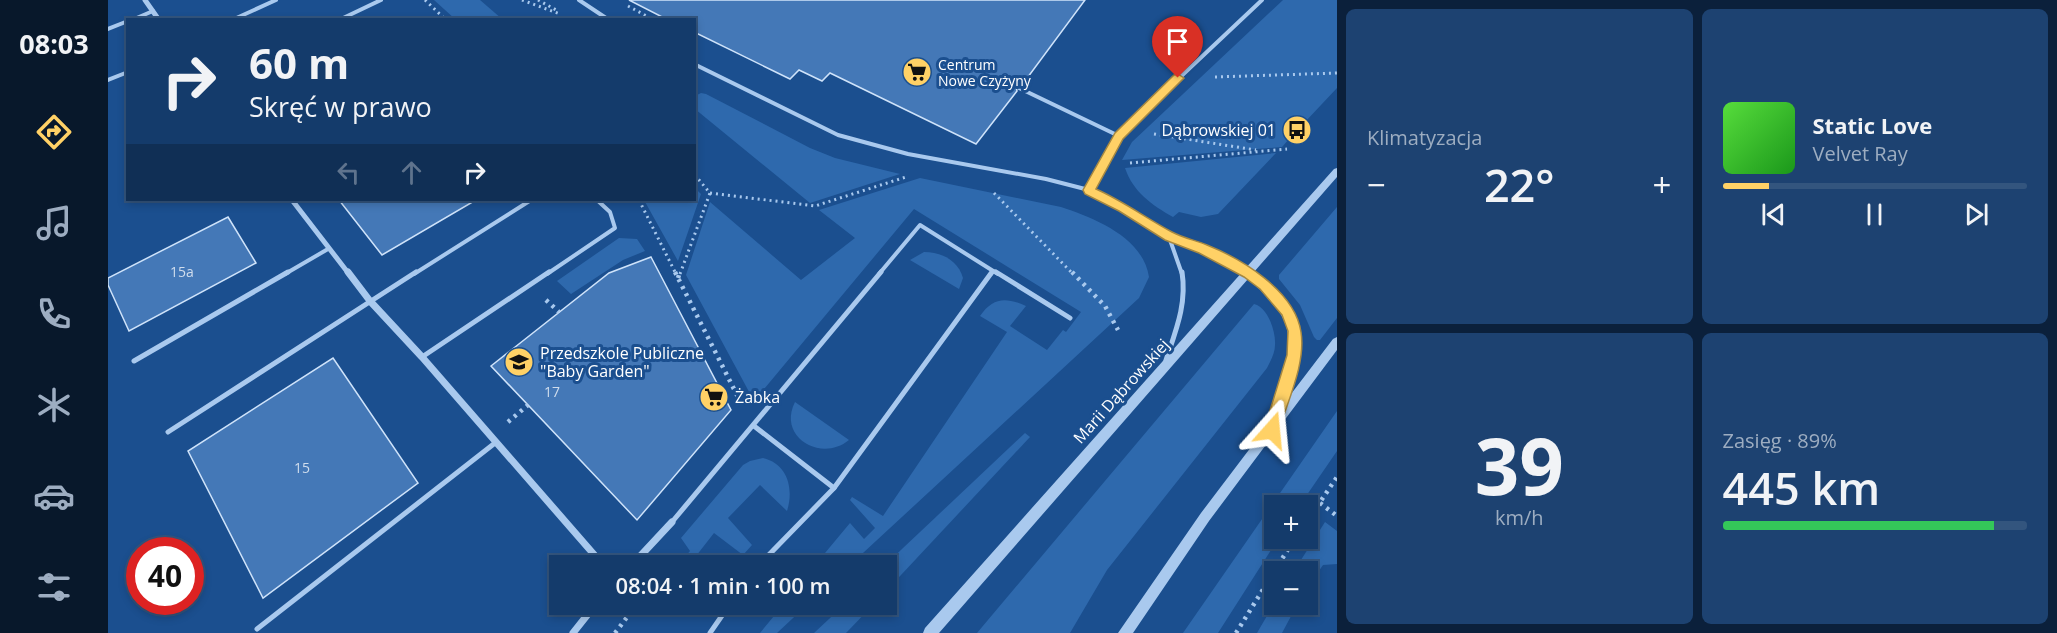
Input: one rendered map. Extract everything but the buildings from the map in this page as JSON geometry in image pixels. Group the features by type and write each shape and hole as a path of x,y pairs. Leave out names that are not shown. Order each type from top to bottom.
{"street":[{"path":"145,0 158,18"},
{"name":"Marii Dąbrowskiej","path":"930,633 1337,171"},
{"path":"293,201 370,301 422,357 594,555"},
{"path":"1248,273 1265,285 1284,307 1293,322 1294,355 1272,430"},
{"path":"1125,633 1205,517 1337,342"},
{"path":"640,555 672,522"},
{"path":"573,633 587,615"}],"lane":[{"path":"236,18 276,0"},
{"path":"343,18 381,0"},
{"path":"579,0 606,18"},
{"path":"1089,190 1124,130 1262,0"},
{"path":"137,18 153,11"},
{"path":"108,29 126,22"},
{"path":"696,65 838,135 908,154 1046,178 1089,190 1123,207 1170,237 1204,249 1248,273"},
{"path":"108,80 126,73"},
{"path":"1019,88 1119,136"},
{"path":"168,432 529,201"},
{"path":"422,357 615,228 609,212 598,201"},
{"path":"672,522 920,225 1070,318"},
{"path":"1163,369 1185,297 1183,269 1170,237"},
{"path":"134,361 328,249"},
{"path":"769,555 834,488 993,271"},
{"path":"754,426 834,488"},
{"path":"257,629 495,443"},
{"path":"710,633 722,615"}],"path":[{"path":"425,0 444,18"},
{"path":"522,0 564,16"},
{"path":"624,4 650,18"},
{"path":"1178,78 1337,73"},
{"path":"1124,130 1263,151"},
{"path":"1121,164 1287,149"},
{"path":"696,176 710,194 815,206 910,176"},
{"path":"987,186 1105,306 1118,330"},
{"path":"678,278 707,196 710,194"},
{"path":"640,201 741,403"},
{"path":"1318,506 1337,477"},
{"path":"1320,503 1337,516"},
{"path":"1236,633 1288,549"},
{"path":"615,633 629,615"}],"shaded area":[{"path":"434,0 480,0 501,18 454,18"},
{"path":"1283,0 1337,0 1337,88 1305,122 1299,120 1285,136 1289,139 1282,147 1122,160 1132,142"},
{"path":"706,94 810,148 835,158 900,174 810,203 696,110 696,96"},
{"path":"1276,153 1218,214 1201,217 1179,212 1173,217 1158,208 1138,191 1128,177 1125,168"},
{"path":"920,178 1061,207 1102,223 1127,240 1137,251 1145,263 1149,277 1139,298 861,555 823,555 850,523 864,539 875,528 850,500 852,497 883,516 1007,332 980,316 985,310 1000,300 1026,306 1010,326 1047,350 1063,330 1066,332 1081,312 914,209 754,401 686,275 710,202 801,280 855,238 819,210"},
{"path":"696,189 701,194 678,261 645,201 696,201"},
{"path":"1337,207 1337,318 1320,340 1317,340 1300,305 1279,279 1279,275"},
{"path":"619,238 637,239 645,251 623,260 571,294 557,281"},
{"path":"924,252 942,255 957,266 963,278 959,289 910,260"},
{"path":"1254,304 1267,315 1274,334 1274,351 1267,368 1107,570 1070,633 977,633"},
{"path":"795,402 849,440 826,449 805,443 792,426 791,415"},
{"path":"1337,411 1337,451 1307,495 1279,495"},
{"path":"1025,433 1030,437 897,579 896,555"},
{"path":"763,458 771,461 783,472 787,478 790,494 787,511 760,485 728,518 752,545 743,555 714,533 697,555 687,555 690,551 681,538 743,465"},
{"path":"1264,516 1264,549 1272,549 1218,633 1183,633"},
{"path":"1325,522 1337,531 1337,564 1323,565 1318,572 1318,561 1300,561 1308,549 1318,549 1318,533"},
{"path":"775,615 796,615 777,633 760,633"},
{"path":"833,615 863,615 846,633 814,633"},
{"path":"1267,615 1292,615 1282,633 1257,633"}],"place":[{"name":"Centrum Nowe Czyżyny","path":"917,72"},
{"name":"Dąbrowskiej 01","path":"1297,130"},
{"name":"Przedszkole Publiczne \"Baby Garden\"","path":"519,362"},
{"name":"Żabka","path":"714,397"}],"route":[{"path":"1178,78 1119,136 1089,190 1123,207 1170,237 1204,249 1248,273 1265,285 1288,312 1293,322 1296,343 1290,372 1272,430"}]}
